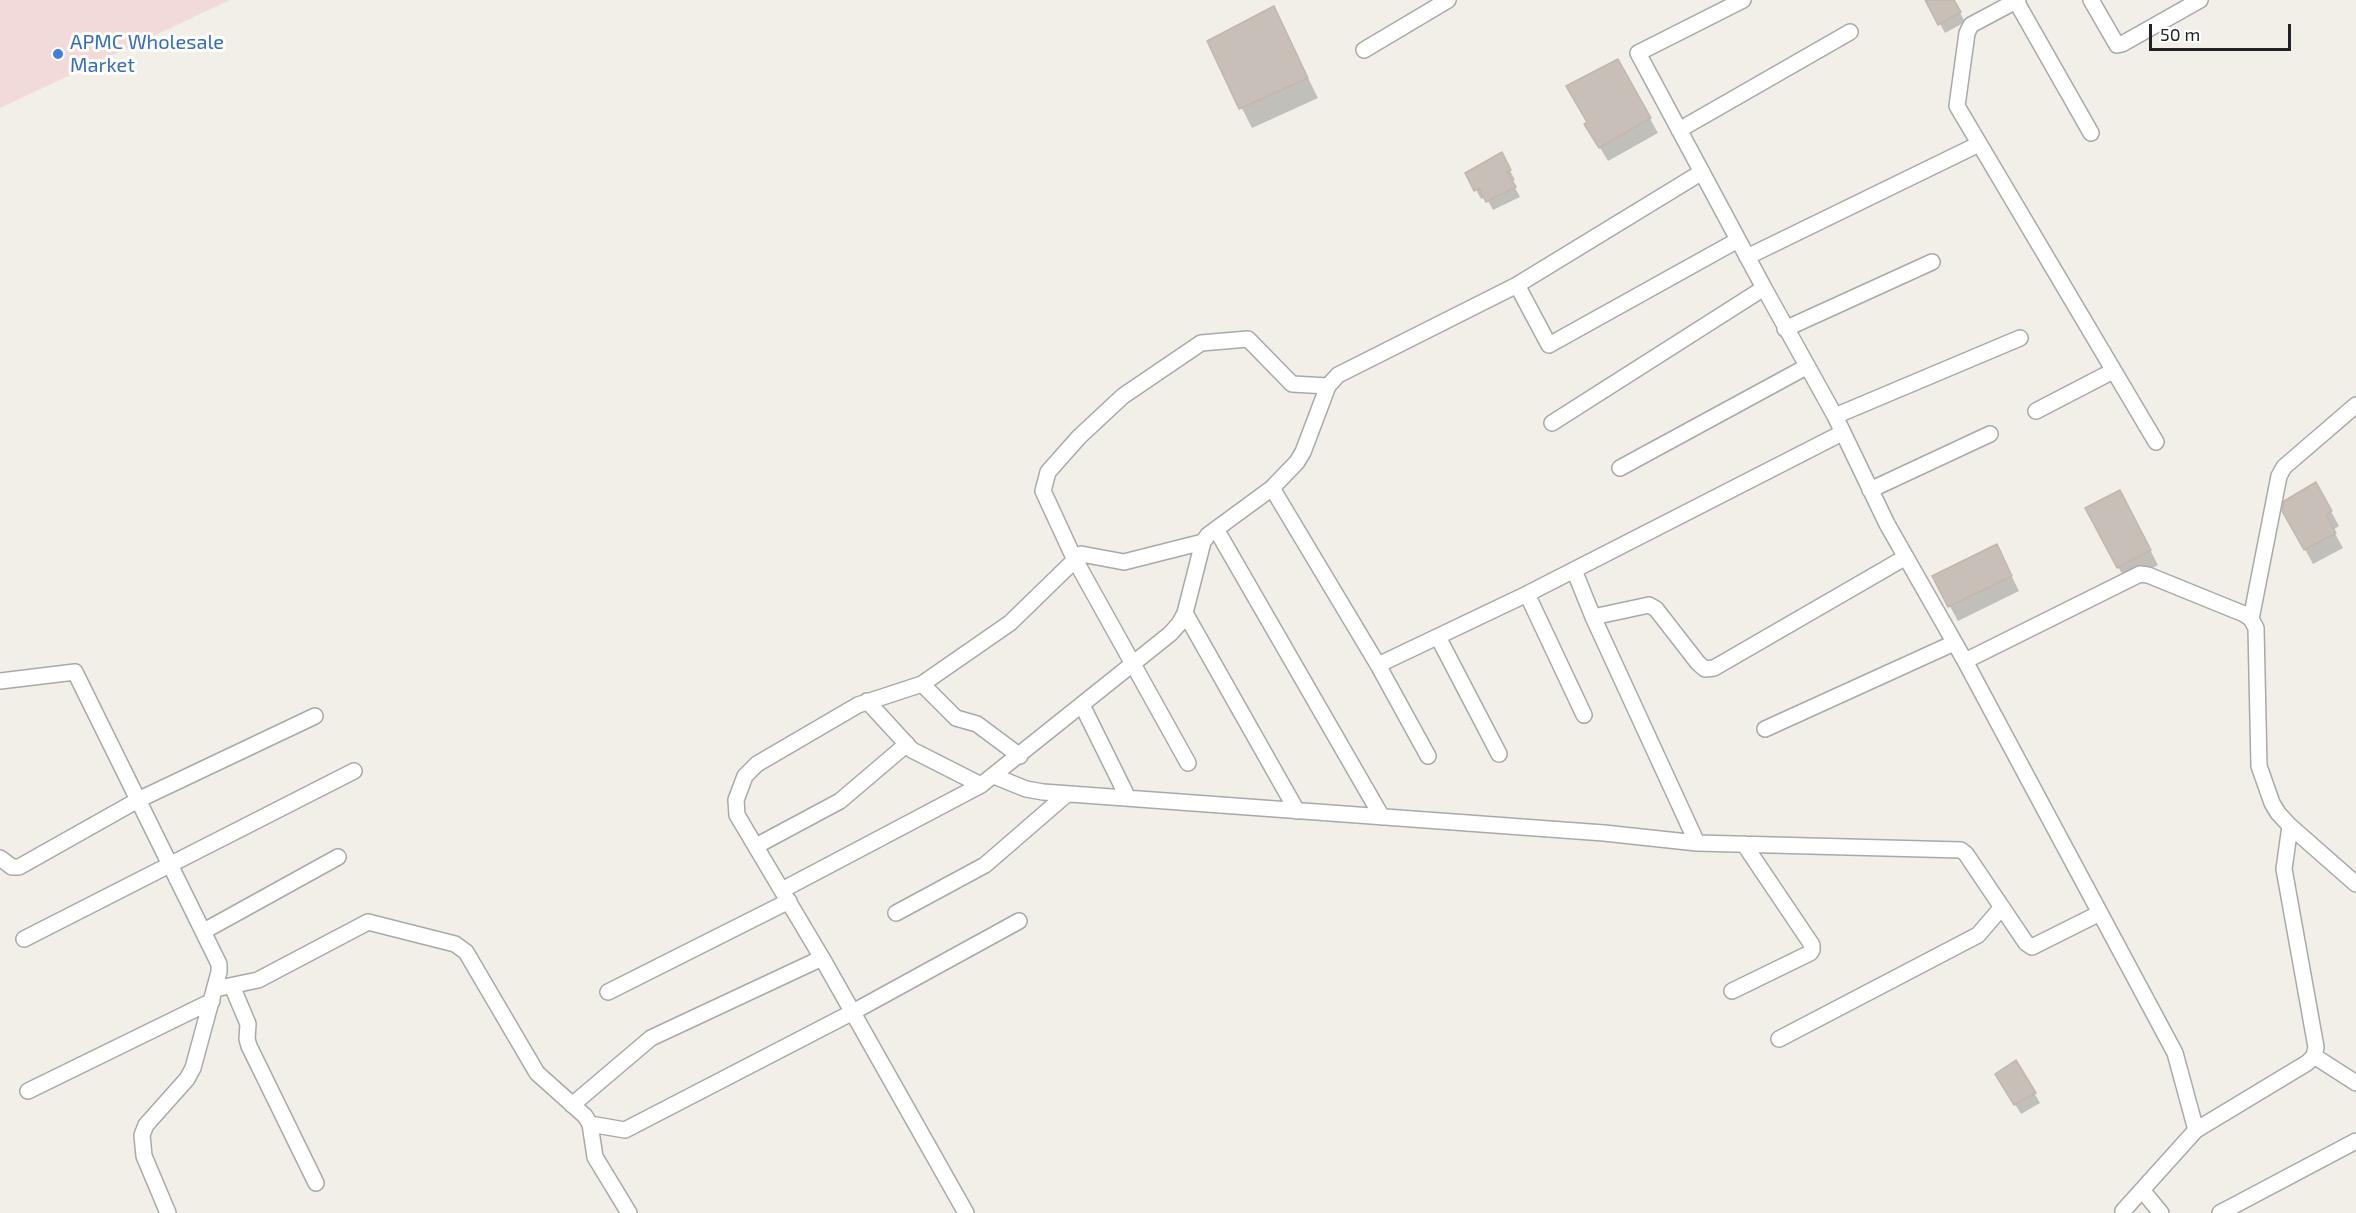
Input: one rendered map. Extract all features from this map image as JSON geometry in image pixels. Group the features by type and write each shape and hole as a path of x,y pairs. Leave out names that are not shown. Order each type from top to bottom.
{"street":[{"path":"1743,0 1638,53 1834,416 1870,490 1965,661 2175,1053 2196,1130"},
{"path":"2091,0 2117,45 2200,0"},
{"path":"2091,133 2017,1 1971,25 1967,33 1957,99 1961,115 2156,442"},
{"path":"1364,50 1439,2"},
{"path":"1679,130 1851,32"},
{"path":"1747,257 1979,144"},
{"path":"608,992 785,896 994,776 1170,634 1179,624 1185,613 1203,542 1216,529 1272,488 1298,462 1328,386 1347,369 1517,285 1701,172"},
{"path":"1517,285 1549,345 1738,240"},
{"path":"1785,329 1932,262"},
{"path":"1552,423 1764,288"},
{"path":"1834,416 2020,338"},
{"path":"1188,763 1074,558 1043,491 1048,472 1079,437 1123,396 1201,343 1248,339 1292,384 1328,386"},
{"path":"1620,468 1806,367"},
{"path":"2036,411 2113,371"},
{"path":"2251,619 2278,476 2284,467 2356,405"},
{"path":"1378,665 1527,594 1842,432"},
{"path":"1870,490 1990,434"},
{"path":"1272,488 1378,665 1428,756"},
{"path":"1216,529 1382,817"},
{"path":"966,1213 822,958 737,815 736,800 750,770 867,701 922,684 1016,618 1074,558 1081,554 1087,553 1124,562 1203,542"},
{"path":"1593,617 1649,605 1656,609 1698,663 1705,669 1714,668 1906,557"},
{"path":"1574,570 1593,617 1697,843"},
{"path":"1965,661 2140,573 2244,614 2251,619 2256,628 2259,766 2272,803 2290,826 2356,884"},
{"path":"1527,594 1584,715"},
{"path":"1185,613 1297,811"},
{"path":"1438,637 1499,754"},
{"path":"1765,729 1954,643"},
{"path":"0,681 75,672 219,964 219,972 193,1068 187,1079 146,1125 142,1135 141,1146 144,1156 168,1213"},
{"path":"922,684 956,718 977,724 1020,756"},
{"path":"867,701 907,744 921,755 981,785"},
{"path":"1082,705 1128,798"},
{"path":"0,858 12,867 19,867 138,800 315,716"},
{"path":"756,846 840,801 907,744"},
{"path":"24,939 354,771"},
{"path":"994,776 1026,789 1067,794 1604,833 1697,843 1961,850 1966,854 2026,943 2032,946 2100,913"},
{"path":"896,913 992,861 1067,794"},
{"path":"2122,1212 2196,1130 2307,1064 2314,1056 2316,1047 2284,869 2290,826"},
{"path":"1732,991 1812,950 1812,945 1744,844"},
{"path":"204,931 338,857"},
{"path":"1779,1039 1978,935 2002,907"},
{"path":"590,1124 625,1130 853,1012 1019,921"},
{"path":"28,1091 213,995 232,986 258,980 368,922 455,944 466,952 537,1073 572,1104 590,1124 595,1157 629,1213"},
{"path":"572,1104 651,1038 822,958"},
{"path":"232,986 248,1024 249,1046 316,1183"},
{"path":"2314,1056 2356,1083"},
{"path":"2220,1213 2356,1142"},
{"path":"2142,1190 2161,1213"}],"shaded area":[{"name":"APMC Wholesale Market","path":"0,0 230,0 0,108"}],"building":[{"path":"1925,0 1954,0 1961,12 1938,25"},
{"path":"1274,6 1308,78 1239,109 1207,41"},
{"path":"1618,59 1651,118 1599,148 1584,124 1587,122 1566,86"},
{"path":"1502,152 1511,170 1507,172 1516,187 1486,202 1479,188 1474,191 1465,173"},
{"path":"2316,482 2332,511 2326,515 2336,533 2304,550 2282,511 2284,501"},
{"path":"2120,490 2151,550 2117,568 2085,508"},
{"path":"1997,544 2012,576 1948,607 1932,576"},
{"path":"2016,1060 2036,1093 2014,1105 1995,1074"}],"place":[{"name":"APMC Wholesale Market","path":"58,54"}]}
